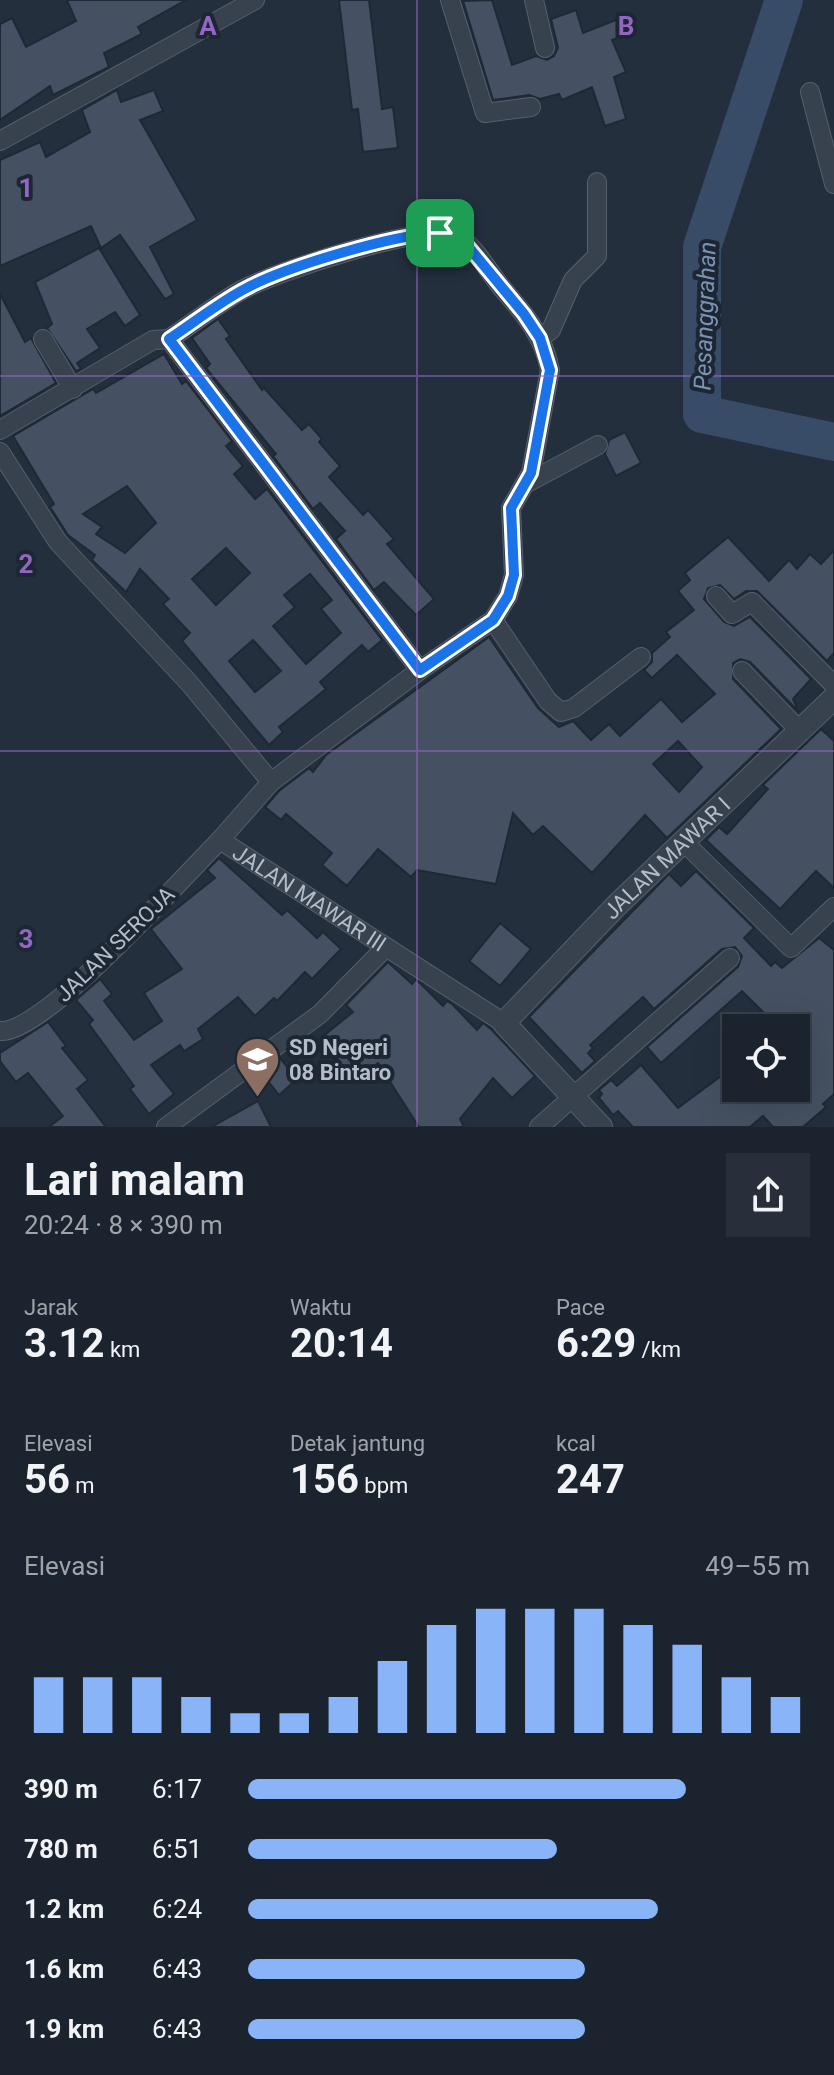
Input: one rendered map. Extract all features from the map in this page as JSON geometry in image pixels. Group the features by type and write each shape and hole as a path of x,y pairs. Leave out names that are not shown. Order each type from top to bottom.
{"street":[{"path":"0,141 255,0"},
{"path":"450,0 485,113 531,107"},
{"path":"534,0 545,48"},
{"path":"810,92 834,184"},
{"path":"540,338 551,330 573,280 597,256 597,182"},
{"path":"0,430 153,340 169,339 242,290 283,272 404,237 440,233 462,239 540,338 550,370 527,483 511,508 512,586 493,620 548,701 561,712 574,708 641,657"},
{"path":"43,339 73,389"},
{"path":"169,339 420,670"},
{"path":"527,483 598,445"},
{"path":"0,452 58,542 190,684 271,782"},
{"path":"716,596 732,614 749,600 752,602 834,685"},
{"name":"JALAN MAWAR III","path":"493,620 420,670 271,782 220,840 504,1023 601,1127"},
{"path":"742,671 800,731"},
{"name":"JALAN MAWAR I","path":"504,1023 617,905 834,698"},
{"name":"JALAN SEROJA","path":"0,1031 17,1028 66,993 112,951 220,840"},
{"path":"684,842 791,948 831,916"},
{"path":"166,1127 320,1014 385,948"},
{"path":"539,1127 572,1094 730,958"}],"building":[{"path":"67,0 186,0 138,27 142,34 104,53 109,67 53,95 50,86 0,120 0,24 12,18 26,47 76,21"},
{"path":"339,0 369,0 382,109 393,107 398,148 363,152 358,109 352,110"},
{"path":"492,0 512,65 536,56 547,60 554,56 558,48 551,19 576,10 583,33 621,18 628,33 612,40 626,72 614,77 626,119 605,126 592,87 562,100 559,94 540,99 529,95 493,100 463,1"},
{"path":"117,90 121,102 154,90 163,111 140,120 197,220 150,247 174,294 165,299 120,235 101,248 91,226 0,266 0,160 40,142 46,157 90,132 82,110"},
{"path":"99,248 140,315 125,326 115,312 87,329 100,348 77,363 81,369 76,371 47,328 52,324 35,282"},
{"path":"0,294 25,342 31,338 56,383 0,416"},
{"path":"218,319 230,336 226,339 262,390 264,388 302,430 309,424 322,439 319,442 340,466 329,477 363,515 368,510 394,539 387,544 434,599 416,615 384,582 374,590 336,539 345,531 320,503 313,509 273,456 276,454 206,368 210,364 192,338"},
{"path":"164,354 182,384 186,381 232,441 226,446 243,466 234,474 255,499 267,489 382,640 368,652 362,645 320,682 326,689 279,727 283,732 269,745 182,641 190,633 163,604 169,599 140,569 126,592 92,560 95,555 68,535 50,507 54,504 13,436 93,389 96,393","holes":["127,486 156,523 125,553 96,534 102,527 83,514","226,548 250,573 216,605 192,579","310,574 332,600 321,609 341,633 306,664 273,626 295,607 284,595","253,640 281,671 255,692 229,661"]},
{"path":"625,432 641,463 616,476 605,454 609,440"},
{"path":"728,537 769,581 789,560 797,569 810,554 821,564 834,550 834,653 827,661 757,591 746,591 734,599 720,585 708,588 704,599 724,622 734,626 750,617 811,679 793,699 799,712 750,662 740,659 733,663 733,679 781,729 667,838 645,815 592,873 543,826 533,835 513,813 496,884 417,870 411,877 378,849 347,886 322,865 332,853 286,814 281,820 265,807 279,791 309,768 313,772 326,755 489,637 538,708 559,727 573,721 591,740 609,724 620,736 661,699 682,722 715,694 677,655 652,678 644,670 652,662 652,653 670,637 666,632 694,610 678,591 690,580 685,573","holes":["678,741 702,767 679,792 653,764"]},
{"path":"821,729 834,741 834,888 816,871 780,909 706,840 719,827 727,834 768,789 763,785"},
{"path":"219,858 282,915 287,910 317,938 323,932 341,949 312,979 305,972 277,1001 274,998 255,1016 238,997 198,1029 203,1039 184,1051 180,1045 151,1065 174,1094 149,1114 130,1089 134,1086 89,1024 93,1020 76,1000 100,979 112,994 104,1001 134,1040 162,1021 144,993 182,969 151,929 215,878 207,870"},
{"path":"696,871 754,928 744,938 771,966 775,962 782,968 819,938 834,950 834,1094 823,1104 826,1107 803,1127 773,1127 763,1116 750,1127 633,1127 618,1111 613,1115 599,1098 602,1094 599,1090 611,1080 617,1086 641,1065 678,1108 722,1075 722,1102 810,1102 810,1014 765,1014 742,991 661,1063 647,1047 738,967 742,956 735,947 722,949 654,1009 643,997 590,1045 593,1048 588,1053 595,1061 582,1073 529,1017 669,874 681,886"},
{"path":"500,923 531,949 500,986 469,961"},
{"path":"388,962 412,984 415,980 421,984 443,1006 447,1001 452,1004 477,1030 483,1023 535,1076 512,1098 493,1078 460,1119 464,1127 419,1127 378,1063 371,1069 368,1065 345,1083 332,1067 339,1061 321,1038 353,1012 346,1005"},
{"path":"48,1022 66,1046 62,1048 88,1080 77,1089 106,1127 49,1127 63,1116 28,1073 16,1082 0,1061 0,1053"},
{"path":"280,1058 297,1079 279,1095 261,1072"},
{"path":"258,1101 271,1127 211,1127"}],"waterway":[{"name":"Pesanggrahan","path":"784,0 702,247 702,414 834,442"}],"place":[{"name":"SD Negeri 08 Bintaro","path":"258,1099"}],"route":[{"path":"440,233 462,239 524,314 540,338 550,370 531,473 511,508 514,575 508,596 493,620 484,623 420,670 178,346 169,339 242,290 283,272 404,237 440,233"}]}
